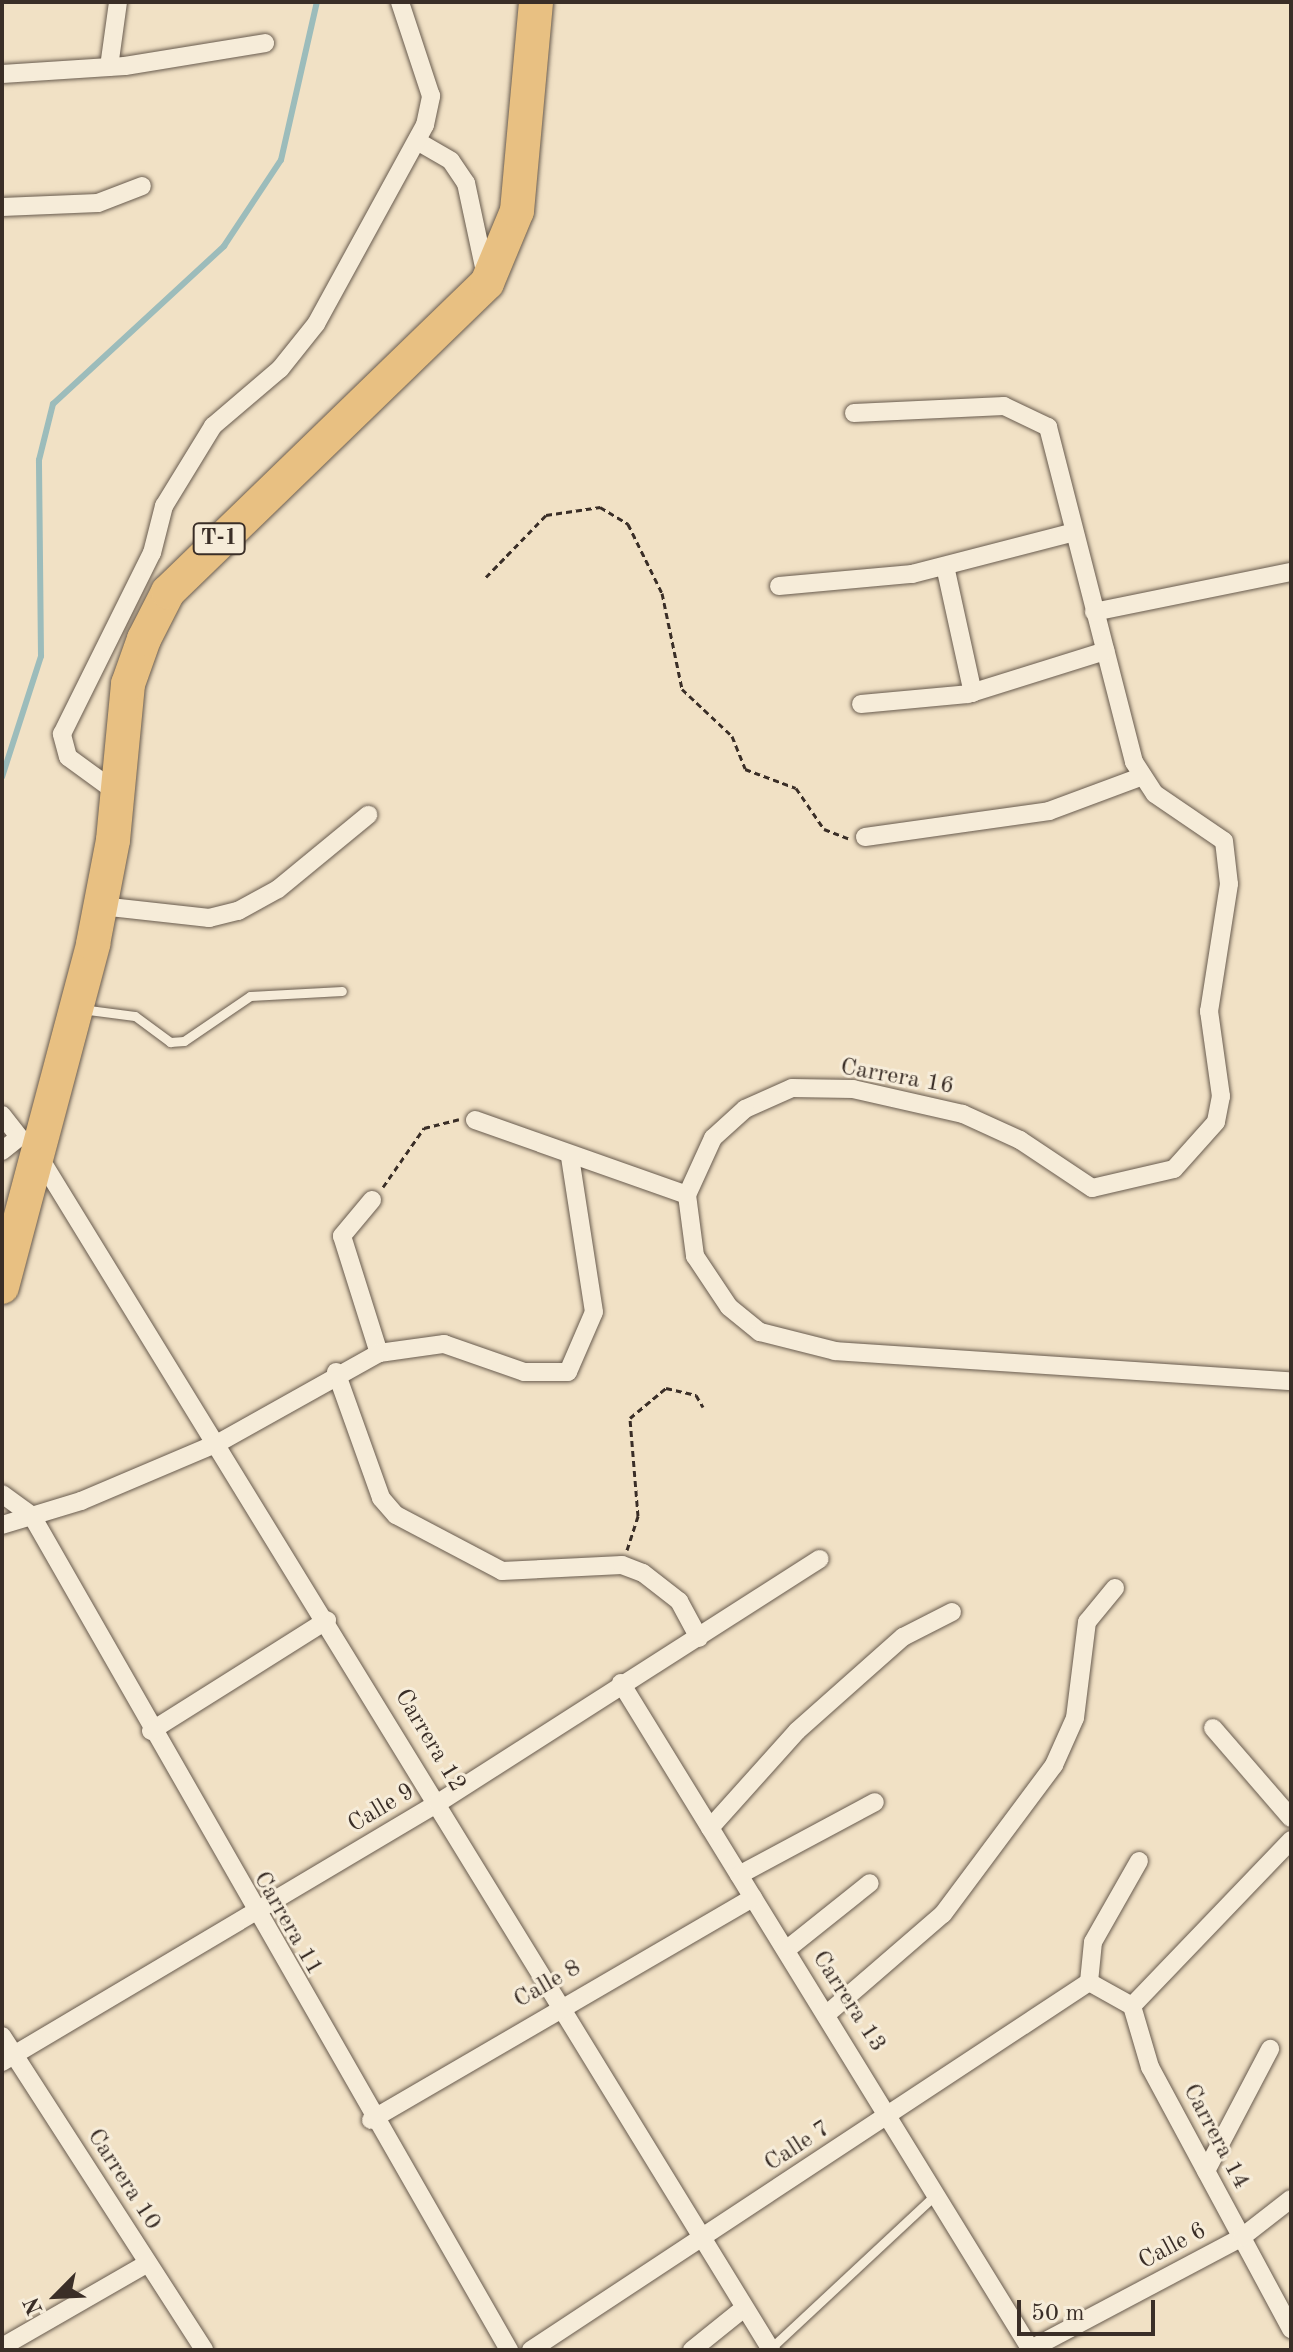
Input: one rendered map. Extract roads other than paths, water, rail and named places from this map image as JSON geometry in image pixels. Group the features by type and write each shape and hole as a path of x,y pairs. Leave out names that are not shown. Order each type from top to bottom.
{"highway":[{"name":"T-1","path":"2,1287 35,1147 77,1009 101,906 128,684 168,592 369,405 487,283 517,211 536,2"}],"street":[{"path":"109,67 118,2"},
{"path":"116,792 68,757 62,734 152,553 164,506 213,426 280,369 316,324 417,141 431,96 400,2"},
{"path":"2,74 109,67 265,43"},
{"path":"417,141 451,161 466,183 487,283"},
{"path":"2,207 98,203 142,186"},
{"name":"Carrera 16","path":"687,1195 713,1138 745,1109 792,1088 853,1089 963,1114 1020,1140 1092,1188 1174,1169 1195,1151 1216,1122 1221,1096 1209,1011 1229,884 1224,841 1155,794 1143,776 1087,587 1048,427 1004,406 854,413"},
{"path":"779,586 945,566 1074,532"},
{"path":"945,566 973,693"},
{"path":"1094,612 1291,572"},
{"path":"861,704 973,693 1105,651"},
{"path":"865,837 1049,811 1143,776"},
{"path":"101,906 209,918 238,911 278,889 368,815"},
{"name":"Carrera 12","path":"2,1115 35,1147 220,1442 770,2349"},
{"path":"475,1120 570,1157 687,1195 695,1256 729,1307 760,1332 835,1351 1291,1381"},
{"path":"2,1151 35,1147"},
{"path":"2,1525 220,1442 336,1372 379,1353 444,1344 524,1372 568,1372 594,1312 570,1157"},
{"path":"372,1200 342,1236 379,1353"},
{"path":"336,1372 381,1498 413,1526 502,1571 622,1565 679,1601 699,1638"},
{"path":"2,1494 32,1516"},
{"name":"Carrera 11","path":"32,1516 371,2120 509,2350"},
{"name":"Calle 9","path":"8,2058 255,1915 438,1803 621,1683 699,1638 820,1559"},
{"path":"827,2014 943,1914 1054,1765 1075,1718 1087,1622 1115,1588"},
{"path":"710,1828 797,1731 903,1637 952,1612"},
{"path":"151,1731 327,1620"},
{"name":"Carrera 13","path":"621,1683 753,1898 892,2114 1030,2350"},
{"path":"1213,1728 1291,1818"},
{"path":"739,1875 875,1802"},
{"path":"1139,1861 1093,1942 1089,1982 1132,2006 1291,1840"},
{"path":"786,1950 870,1883"},
{"name":"Calle 8","path":"371,2120 560,2004 753,1898"},
{"name":"Calle 7","path":"531,2350 1089,1982"},
{"name":"Carrera 14","path":"1132,2006 1150,2067 1291,2329"},
{"name":"Carrera 10","path":"2,2036 8,2058 204,2350"},
{"path":"1206,2171 1270,2049"},
{"name":"Calle 6","path":"1030,2350 1242,2237 1291,2199"},
{"path":"6,2343 148,2263"},
{"path":"692,2350 744,2308"}],"lane":[{"path":"77,1009 135,1016 170,1042 184,1041 250,996 342,991"},
{"path":"770,2349 938,2193"}],"waterway":[{"path":"2,777 41,656 39,460 53,404 224,246 281,160 317,2"}]}
